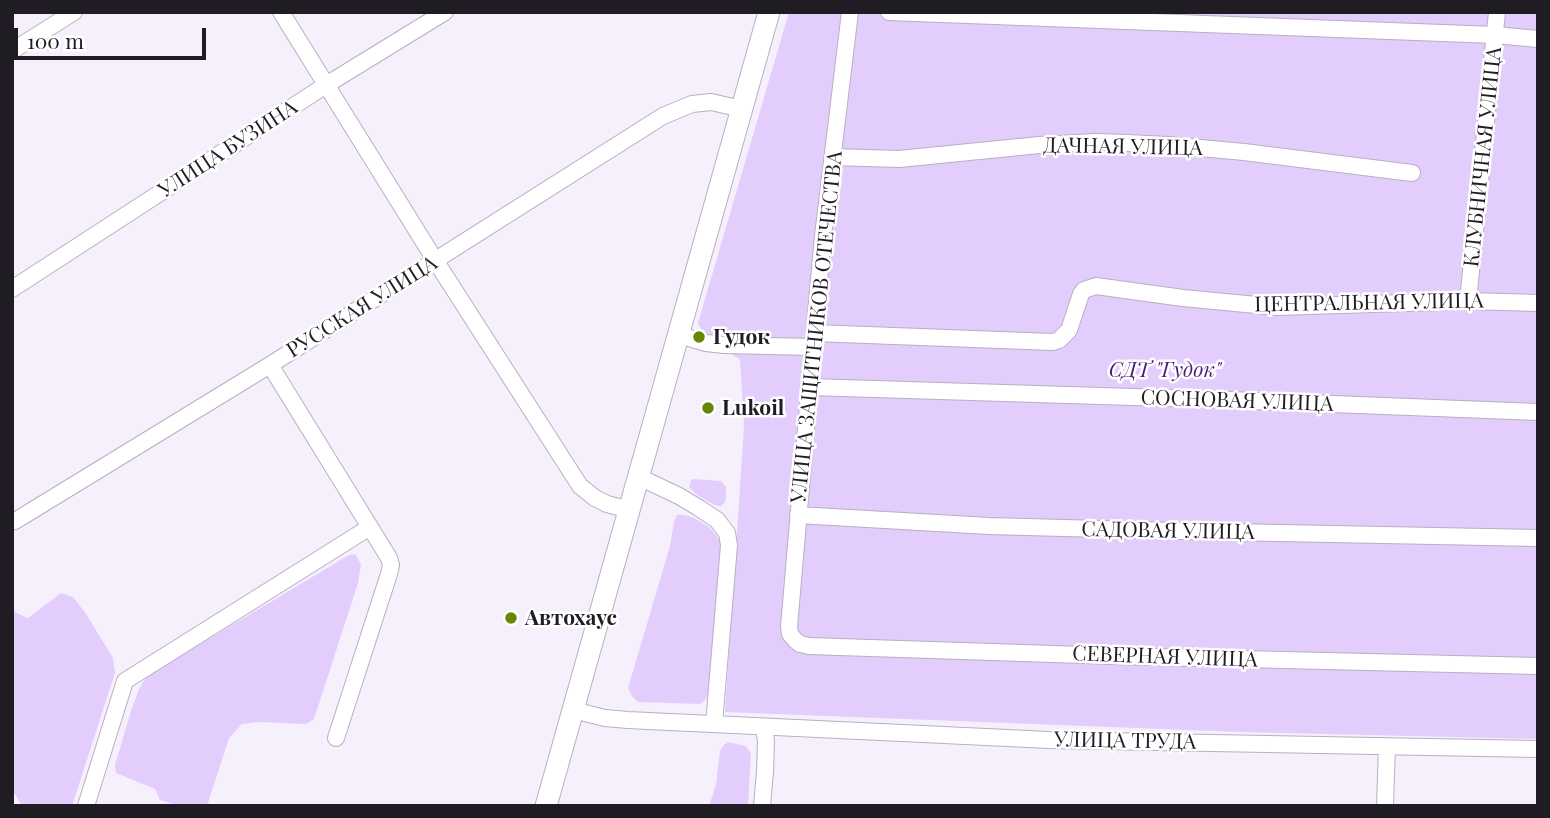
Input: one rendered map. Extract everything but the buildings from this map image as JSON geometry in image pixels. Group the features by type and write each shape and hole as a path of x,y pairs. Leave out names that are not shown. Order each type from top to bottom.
{"main road":[{"path":"546,806 769,12"}],"street":[{"path":"12,51 74,12"},
{"path":"281,12 580,486 607,504 629,510"},
{"name":"УЛИЦА БУЗИНА","path":"12,289 326,85 445,12"},
{"name":"УЛИЦА ЗАЩИТНИКОВ ОТЕЧЕСТВА","path":"794,640 789,627 813,340 850,12"},
{"path":"889,12 1538,38"},
{"name":"КЛУБНИЧНАЯ УЛИЦА","path":"1468,301 1497,12"},
{"name":"РУССКАЯ УЛИЦА","path":"15,521 270,365 663,116 692,104 711,102 742,109"},
{"name":"ДАЧНАЯ УЛИЦА","path":"833,157 899,159 1039,145 1127,143 1244,152 1412,173"},
{"name":"ЦЕНТРАЛЬНАЯ УЛИЦА","path":"813,340 1053,342 1069,330 1084,290 1096,286 1277,307 1468,301 1538,303"},
{"path":"679,335 724,345 813,340"},
{"path":"270,365 391,565 336,738"},
{"name":"СОСНОВАЯ УЛИЦА","path":"810,387 1538,412"},
{"path":"639,477 699,508 717,520 727,533 729,545 713,724"},
{"name":"САДОВАЯ УЛИЦА","path":"798,515 989,526 1538,538"},
{"path":"86,806 125,681 370,527"},
{"name":"СЕВЕРНАЯ УЛИЦА","path":"794,640 809,646 836,647 1538,666"},
{"name":"УЛИЦА ТРУДА","path":"573,710 604,718 1049,740 1538,749"},
{"path":"762,806 766,751 764,727"},
{"path":"1385,806 1387,746"}],"green space":[{"name":"СДТ \"Гудок\"","path":"789,12 1538,12 1538,739 1240,732 725,712 744,426 740,359 706,339 698,323"},
{"path":"694,479 721,481 726,487 725,502 721,506 715,505 697,495 689,487"},
{"path":"677,515 694,518 710,528 721,544 708,692 706,699 700,704 638,702 628,688"},
{"path":"355,554 361,564 358,583 314,719 306,724 242,724 229,738 207,806 179,806 160,800 155,789 116,773 115,765 131,711 147,676 349,555"},
{"path":"61,593 73,597 86,614 113,658 115,673 72,806 22,806 12,793 12,609 28,618"},
{"path":"728,742 746,746 751,754 748,806 709,806 716,785 720,751"}],"place":[{"name":"Гудок","path":"699,337"},
{"name":"Lukoil","path":"708,408"},
{"name":"Автохаус","path":"511,618"}]}
